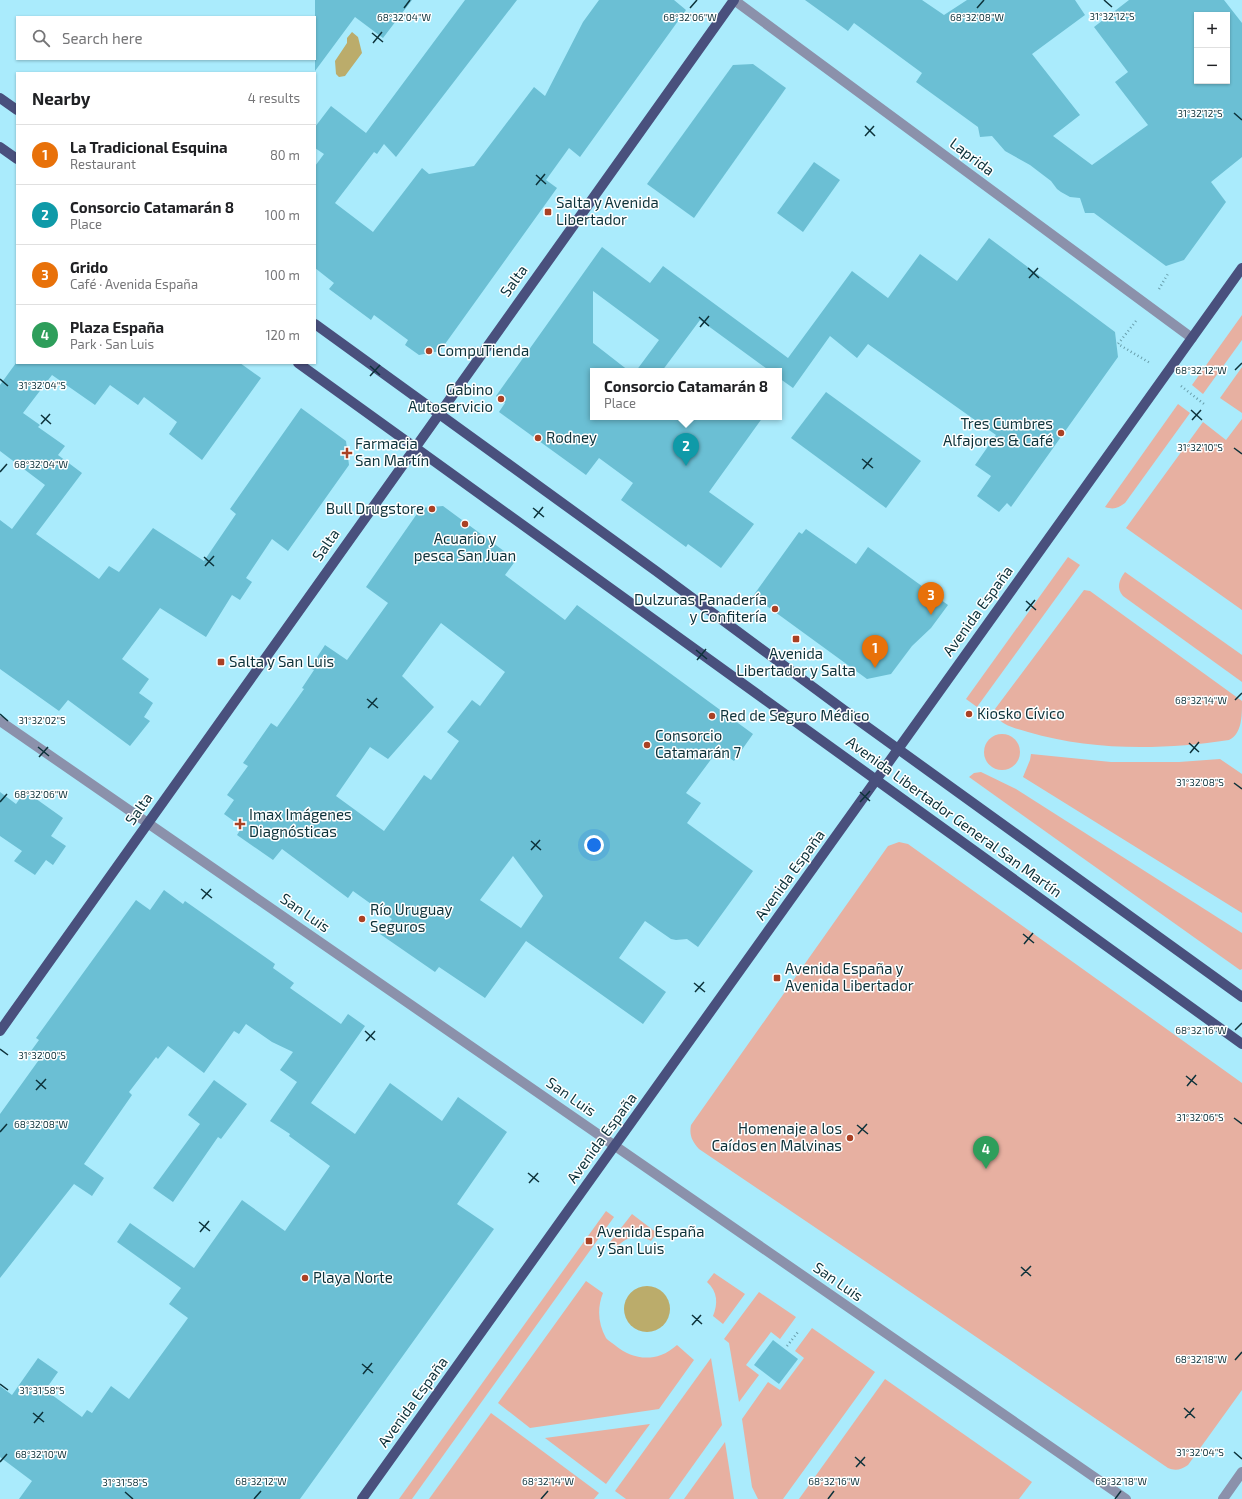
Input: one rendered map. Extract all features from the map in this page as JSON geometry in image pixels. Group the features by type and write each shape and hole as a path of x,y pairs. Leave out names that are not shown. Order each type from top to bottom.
{"main road":[{"name":"Salta","path":"0,1031 734,0"},
{"path":"0,98 16,109"},
{"path":"0,146 16,158"},
{"name":"Avenida España","path":"362,1499 1242,268"},
{"name":"Avenida Libertador General San Martín","path":"316,325 898,749 1242,996"},
{"name":"Avenida Libertador General San Martín","path":"299,364 1242,1044"}],"street":[{"name":"Laprida","path":"734,0 1192,338"},
{"name":"San Luis","path":"0,721 1126,1499"},
{"path":"1223,1499 1242,1472"}],"path":[{"path":"1169,272 1148,306 1118,344 1166,374 1204,404"},
{"path":"787,1346 798,1332"}],"shaded area":[{"path":"352,32 358,37 362,53 345,76 339,77 336,74 335,61 347,43 347,38"},
{"path":"1242,315 1242,340 1203,394 1192,385"},
{"path":"1242,367 1242,413 1220,398"},
{"path":"1178,404 1190,413 1125,503 1116,508 1105,507"},
{"path":"1242,419 1242,610 1126,528 1203,422 1226,440"},
{"path":"1068,557 1080,565 977,707 966,699"},
{"path":"1125,572 1242,655 1242,682 1123,596 1119,584"},
{"path":"1084,590 1090,591 1242,701 1242,713 1237,733 1229,740 1179,746 1102,746 1052,738 1012,727 1002,722 996,714 995,709"},
{"path":"1002,734 1015,739 1020,752 1015,765 1002,770 989,765 984,752 989,739"},
{"path":"1031,754 1111,762 1179,762 1220,759 1242,774 1242,913 1023,777"},
{"path":"981,772 1016,789 1242,933 1242,969 1240,970 969,777 974,773"},
{"path":"899,842 908,844 1242,1083 1242,1390 1188,1465 1183,1468 1173,1470 1168,1468 699,1149 693,1141 690,1132 691,1125 888,846"},
{"path":"606,1211 614,1217 412,1499 399,1499"},
{"path":"632,1214 657,1233 651,1241 642,1237 633,1237 624,1240 617,1247 610,1242"},
{"path":"714,1273 745,1294 723,1324 713,1316 716,1307 716,1298 711,1286 707,1282"},
{"path":"586,1281 603,1293 599,1310 601,1327 607,1339 621,1350 631,1355 649,1358 663,1354 677,1345 694,1360 659,1409 530,1428 498,1403"},
{"path":"642,1286 652,1286 660,1290 666,1296 670,1304 670,1314 666,1322 660,1328 652,1332 642,1332 634,1328 628,1322 624,1314 624,1304 628,1296 634,1290"},
{"path":"759,1292 796,1317 780,1339 771,1332 746,1365 759,1375 739,1402 729,1343 724,1339"},
{"path":"812,1328 875,1372 783,1499 758,1499 752,1487 742,1419 768,1382 780,1390 804,1358 795,1351"},
{"path":"711,1358 722,1425 669,1499 626,1499 615,1491"},
{"path":"885,1379 1032,1482 1019,1499 799,1499"},
{"path":"491,1413 599,1493 594,1499 429,1499"},
{"path":"650,1424 606,1484 545,1438"},
{"path":"725,1442 734,1499 684,1499"}],"building":[{"path":"315,0 412,0 383,38 355,17 315,71"},
{"path":"465,0 517,0 396,157 384,144 377,154 374,152 335,203 373,232 422,168 429,174 474,166 534,87 545,96 583,22 599,0 674,0 686,10 580,157 569,148 546,180 557,188 440,351 419,355 405,345 408,340 374,315 371,320 329,289 334,283 316,269 316,165 324,154 316,149 316,126 331,106 366,133"},
{"path":"805,0 922,0 944,15 967,0 1075,0 1085,15 1032,54 1080,115 1053,136 1092,165 1148,125 1115,82 1128,72 1094,27 1129,0 1224,0 1242,23 1242,157 1211,182 1226,202 1184,260 1166,266 1094,213 1085,213 1080,198 1070,197 1061,192 1051,181 1030,165 1005,151 992,136 980,137 978,127 916,82 922,73 854,23 848,31"},
{"path":"753,64 786,88 694,218 647,184 733,65"},
{"path":"814,162 840,180 803,232 777,213"},
{"path":"989,238 1115,332 1118,357 1011,507 1007,503 999,512 977,496 991,476 975,465 996,435 868,344 857,358 830,336 793,388 782,380 782,368 766,368 700,320 664,368 638,368 659,340 593,291 593,343 625,368 590,368 590,420 761,420 709,492 754,524 721,568 688,544 686,547 621,500 633,483 599,458 586,475 499,412 505,403 496,396 602,247 650,283 663,266 788,358 852,271 888,298 920,254 957,281"},
{"path":"16,363 241,364 261,378 202,460 169,434 177,422 144,397 138,405 110,385 95,405 52,375 23,413 40,425 38,427 65,446 58,455 82,473 36,534 99,579 109,566 119,572 153,528 204,561 236,514 230,509 301,408 346,441 349,465 288,551 272,539 246,578 252,582 240,600 232,595 206,637 160,608 122,659 149,679 139,693 153,703 144,717 150,721 130,746 68,700 59,711 0,669 0,520 12,529 45,485 0,451 0,385"},
{"path":"826,392 921,461 886,508 791,438"},
{"path":"443,506 516,560 505,575 565,620 577,605 753,734 734,761 718,750 686,793 701,803 687,823 753,871 698,947 687,939 671,939 645,921 619,958 666,992 643,1024 526,941 485,998 439,967 435,972 380,934 392,919 353,891 348,898 282,849 273,860 237,835 242,827 224,814 234,800 227,795 248,766 243,763 271,723 277,727 304,689 302,688 314,670 310,668 325,645 347,660 388,603 366,587 421,508","holes":["441,623 505,672 480,706 472,700 447,732 459,741 431,780 424,775 384,831 336,796 370,747 388,759 434,707 402,676","513,856 543,896 521,928 480,900"]},
{"path":"806,529 856,564 868,547 948,605 931,628 912,646 891,674 867,679 753,596 799,532 802,534"},
{"path":"25,791 63,818 51,836 66,846 53,865 46,860 35,875 14,861 22,851 0,836 0,792 16,804"},
{"path":"164,890 183,904 185,901 275,964 273,968 294,983 290,988 341,1024 348,1014 365,1026 311,1103 355,1134 390,1083 442,1121 458,1097 507,1132 457,1204 494,1229 300,1499 19,1499 32,1481 0,1457 0,1386 12,1395 38,1358 58,1372 46,1389 49,1391 48,1392 82,1417 87,1410 92,1413 111,1386 129,1399 188,1318 169,1304 181,1288 117,1242 130,1223 194,1268 242,1200 285,1231 330,1166 289,1136 290,1134 270,1121 297,1082 280,1070 293,1052 272,1042 246,1024 239,1034 234,1031 204,1073 168,1046 158,1059 156,1057 129,1092 132,1095 84,1164 104,1178 92,1196 74,1184 0,1278 0,1114 41,1057 31,1051 39,1040 36,1038 136,900 150,910"},
{"path":"214,1080 247,1104 221,1139 218,1137 173,1202 153,1188 200,1124 188,1115"},
{"path":"773,1340 798,1359 779,1384 754,1365"}],"place":[{"name":"Salta y Avenida Libertador","path":"548,212"},
{"name":"CompuTienda","path":"429,351"},
{"name":"Gabino Autoservicio","path":"501,399"},
{"name":"Tres Cumbres Alfajores & Café","path":"1061,433"},
{"name":"Rodney","path":"538,438"},
{"name":"Farmacia San Martín","path":"347,453"},
{"name":"Consorcio Catamarán 8","path":"686,466"},
{"name":"Bull Drugstore","path":"432,509"},
{"name":"Acuario y pesca San Juan","path":"465,524"},
{"name":"Dulzuras Panadería y Confitería","path":"775,609"},
{"name":"Grido","path":"931,615"},
{"name":"Avenida Libertador y Salta","path":"796,639"},
{"name":"Salta y San Luis","path":"221,662"},
{"name":"La Tradicional Esquina","path":"875,668"},
{"name":"Kiosko Cívico","path":"969,714"},
{"name":"Red de Seguro Médico","path":"712,716"},
{"name":"Consorcio Catamarán 7","path":"647,745"},
{"name":"Imax Imágenes Diagnósticas","path":"240,824"},
{"name":"Río Uruguay Seguros","path":"362,919"},
{"name":"Avenida España y Avenida Libertador","path":"777,978"},
{"name":"Homenaje a los Caídos en Malvinas","path":"850,1138"},
{"name":"Plaza España","path":"986,1169"},
{"name":"Avenida España y San Luis","path":"589,1241"},
{"name":"Playa Norte","path":"305,1278"}]}
